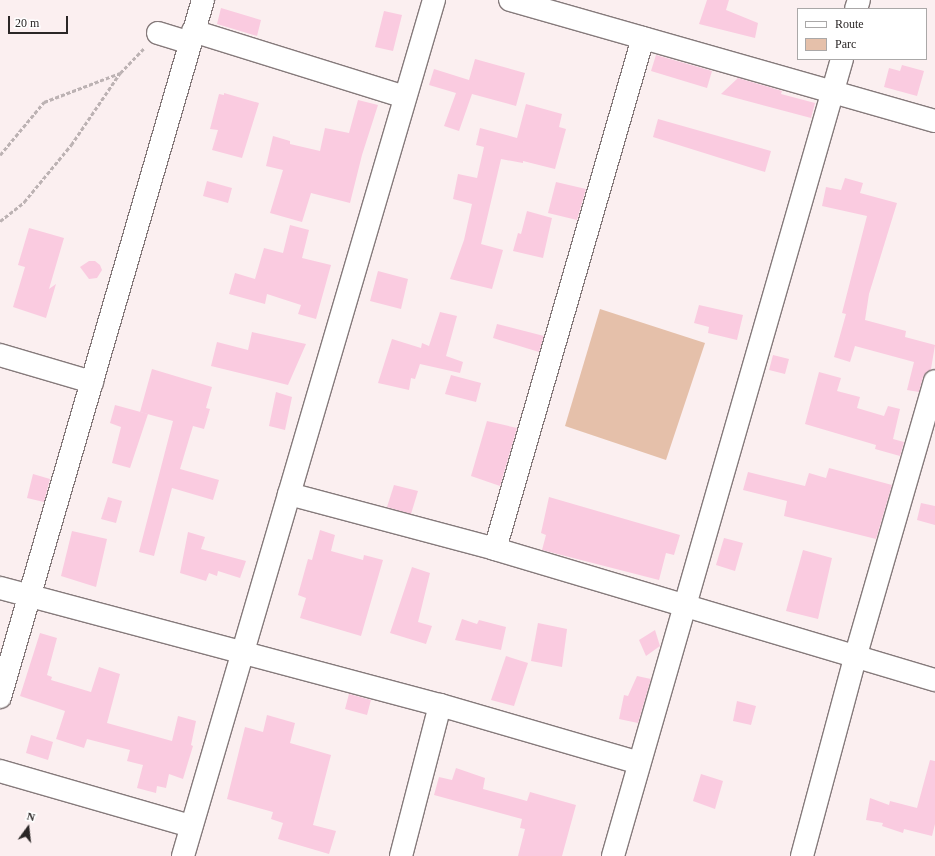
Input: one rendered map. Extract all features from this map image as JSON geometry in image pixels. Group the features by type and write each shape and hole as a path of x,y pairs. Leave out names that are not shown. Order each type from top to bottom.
{"street":[{"path":"0,698 203,0"},
{"path":"183,856 434,0"},
{"path":"510,0 935,121"},
{"path":"158,33 191,37 405,97"},
{"path":"495,550 643,38"},
{"path":"614,856 842,60"},
{"path":"0,355 92,382"},
{"path":"802,856 855,658 935,381"},
{"path":"289,494 495,550 855,658 935,680"},
{"path":"0,588 440,705 640,762"},
{"path":"401,856 440,705"},
{"path":"0,771 191,826"}],"path":[{"path":"0,221 24,202 71,145 120,73 158,33"},
{"path":"0,155 44,102 120,73"}],"green space":[{"path":"600,309 705,343 666,460 565,426"}],"building":[{"path":"707,0 729,0 726,10 758,23 755,38 699,24"},
{"path":"221,8 261,20 257,36 217,24"},
{"path":"384,11 402,15 393,51 375,47"},
{"path":"656,55 712,71 707,88 651,71"},
{"path":"475,59 525,73 516,106 472,94 459,131 444,126 456,93 429,85 434,69 469,80"},
{"path":"902,65 924,71 917,96 884,87 889,68 900,71"},
{"path":"738,78 782,91 781,94 815,103 811,118 721,94"},
{"path":"224,93 259,103 242,158 212,150 218,130 210,129 219,94 224,95"},
{"path":"358,100 378,105 362,155 350,203 311,193 302,222 270,213 283,170 266,166 273,136 290,141 290,144 320,151 325,128 349,133"},
{"path":"526,104 562,114 559,127 566,129 555,169 523,161 523,163 501,159 481,244 503,250 492,289 450,279 464,240 472,204 453,199 458,174 477,178 484,147 476,145 480,128 517,138"},
{"path":"658,119 771,151 765,172 653,137"},
{"path":"845,178 863,183 860,193 897,203 869,294 865,320 906,331 905,337 935,345 931,369 923,377 919,392 907,390 914,362 855,346 850,362 834,357 846,314 842,313 867,216 822,206 826,187 841,190"},
{"path":"207,181 232,188 228,203 203,196"},
{"path":"556,182 586,189 577,220 548,213"},
{"path":"527,211 552,218 543,258 513,251 518,233 521,234"},
{"path":"290,225 309,230 302,258 331,265 316,319 298,314 301,305 267,294 265,304 229,294 235,273 255,279 264,248 283,253"},
{"path":"29,228 64,238 49,289 56,284 46,318 13,307 25,267 18,265"},
{"path":"89,261 95,261 100,265 102,270 97,278 89,279 80,267"},
{"path":"378,271 408,279 401,309 370,301"},
{"path":"699,305 743,315 737,340 708,333 709,327 694,323"},
{"path":"440,312 457,316 446,356 463,362 460,373 420,364 415,379 411,378 409,390 378,383 392,339 421,348 422,343 429,346"},
{"path":"497,324 544,336 539,352 493,338"},
{"path":"252,332 306,344 288,385 211,366 217,342 248,350"},
{"path":"773,355 789,359 785,374 769,370"},
{"path":"152,369 212,387 206,408 210,409 204,429 193,426 180,469 219,480 213,500 172,488 154,556 139,552 173,421 140,412"},
{"path":"819,372 841,378 837,391 860,397 857,408 884,416 888,406 900,409 893,439 904,442 900,456 875,449 876,445 805,424"},
{"path":"451,375 481,383 476,402 445,394"},
{"path":"276,392 292,397 285,430 269,426"},
{"path":"115,405 148,414 130,468 112,463 121,427 110,423"},
{"path":"487,421 517,428 500,486 471,476"},
{"path":"829,468 892,485 876,539 784,516 787,501 743,490 748,472 805,486 809,473 826,478"},
{"path":"33,474 50,479 44,502 27,498"},
{"path":"394,485 418,491 411,514 387,507"},
{"path":"108,497 122,501 116,523 101,519"},
{"path":"549,497 680,535 674,555 666,553 659,580 542,550 546,535 541,533"},
{"path":"921,503 935,506 935,525 917,520"},
{"path":"320,530 335,535 331,551 363,560 364,555 383,560 361,636 300,618 306,598 298,595 308,559 312,560"},
{"path":"72,531 107,539 96,587 61,576"},
{"path":"188,532 205,537 201,549 246,561 240,578 218,571 217,576 209,573 206,581 180,573"},
{"path":"724,538 743,543 735,571 716,565"},
{"path":"803,550 832,558 818,619 786,611"},
{"path":"412,567 430,573 418,622 432,626 426,644 390,633"},
{"path":"462,619 477,624 479,620 506,627 501,650 455,640"},
{"path":"538,623 567,629 562,667 531,661"},
{"path":"655,630 660,646 646,656 639,640"},
{"path":"40,633 57,638 47,675 52,677 51,680 91,692 99,667 120,674 107,723 172,741 178,716 196,721 191,745 193,746 183,779 169,774 166,788 157,786 156,793 137,788 143,765 127,761 130,750 87,739 84,748 56,739 65,711 20,696"},
{"path":"506,656 528,663 514,706 491,700"},
{"path":"637,676 651,679 638,723 619,719 624,695 628,696"},
{"path":"349,694 371,700 367,715 345,709"},
{"path":"737,701 756,706 751,725 733,721"},
{"path":"267,715 295,723 290,743 331,755 313,825 336,831 329,854 278,839 283,823 271,819 273,812 227,799 245,727 263,732"},
{"path":"31,735 53,742 48,760 26,753"},
{"path":"930,760 935,761 935,824 932,836 904,829 903,833 882,826 883,823 866,820 870,798 889,805 890,801 917,808"},
{"path":"456,768 485,778 483,789 527,801 530,792 576,805 562,856 518,856 525,829 520,828 522,819 434,795 439,777 452,780"},
{"path":"701,774 723,781 715,809 693,801"}]}
